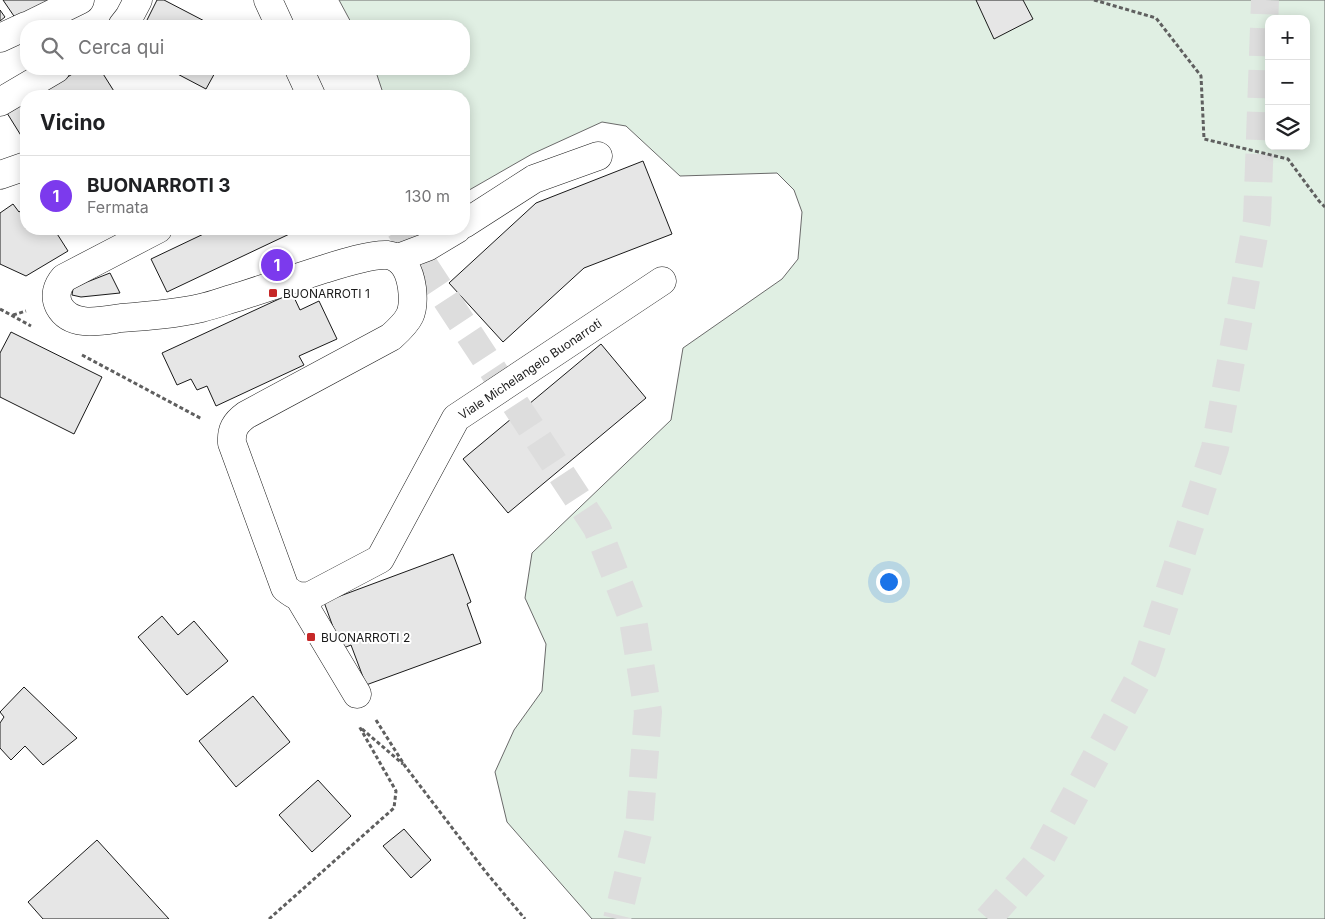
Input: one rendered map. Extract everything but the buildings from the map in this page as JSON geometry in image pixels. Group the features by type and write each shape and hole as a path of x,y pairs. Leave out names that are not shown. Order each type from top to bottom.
{"main road":[{"path":"38,20 80,0"},
{"path":"127,20 138,0"},
{"path":"268,0 277,20"},
{"path":"0,38 20,29"},
{"path":"20,90 46,75"},
{"path":"302,75 309,90"},
{"path":"0,102 20,90"},
{"path":"470,220 534,180 598,156"},
{"path":"0,175 20,168"},
{"path":"146,235 64,278 56,294 57,302 62,311 68,317 76,320 92,322 174,313 201,308 346,262 377,256 388,255 398,258 407,268 412,284 413,300 412,312 403,326 391,337 246,415 239,420 232,434 232,443 285,588 299,597 357,694"},
{"path":"398,258 427,247 446,235"},
{"name":"Viale Michelangelo Buonarroti","path":"299,597 310,596 380,559 456,418 662,281"}],"path":[{"path":"1094,0 1156,18 1201,76 1204,139 1288,159 1325,207"},
{"path":"0,309 38,330"},
{"path":"79,354 211,424 234,428"},
{"path":"357,694 385,732 405,766 485,871 525,919"},
{"path":"360,728 405,766"},
{"path":"269,919 394,808 396,791"}],"green space":[{"path":"339,0 1325,0 1325,919 592,919 507,822 495,772 514,730 542,691 546,644 525,598 532,553 671,420 683,348 782,279 798,259 802,212 794,190 777,173 680,176 626,126 602,122 532,154 470,190 470,90 382,90 377,75 470,75 470,20 350,20"}],"tunnel":[{"path":"988,919 1039,861 1145,667 1215,448 1257,220 1265,0"},
{"path":"404,235 597,528 633,620 648,712 639,829 617,919"}],"place":[{"name":"BUONARROTI 3","path":"277,265"},
{"name":"BUONARROTI 1","path":"273,293"},
{"name":"BUONARROTI 2","path":"311,637"}]}
